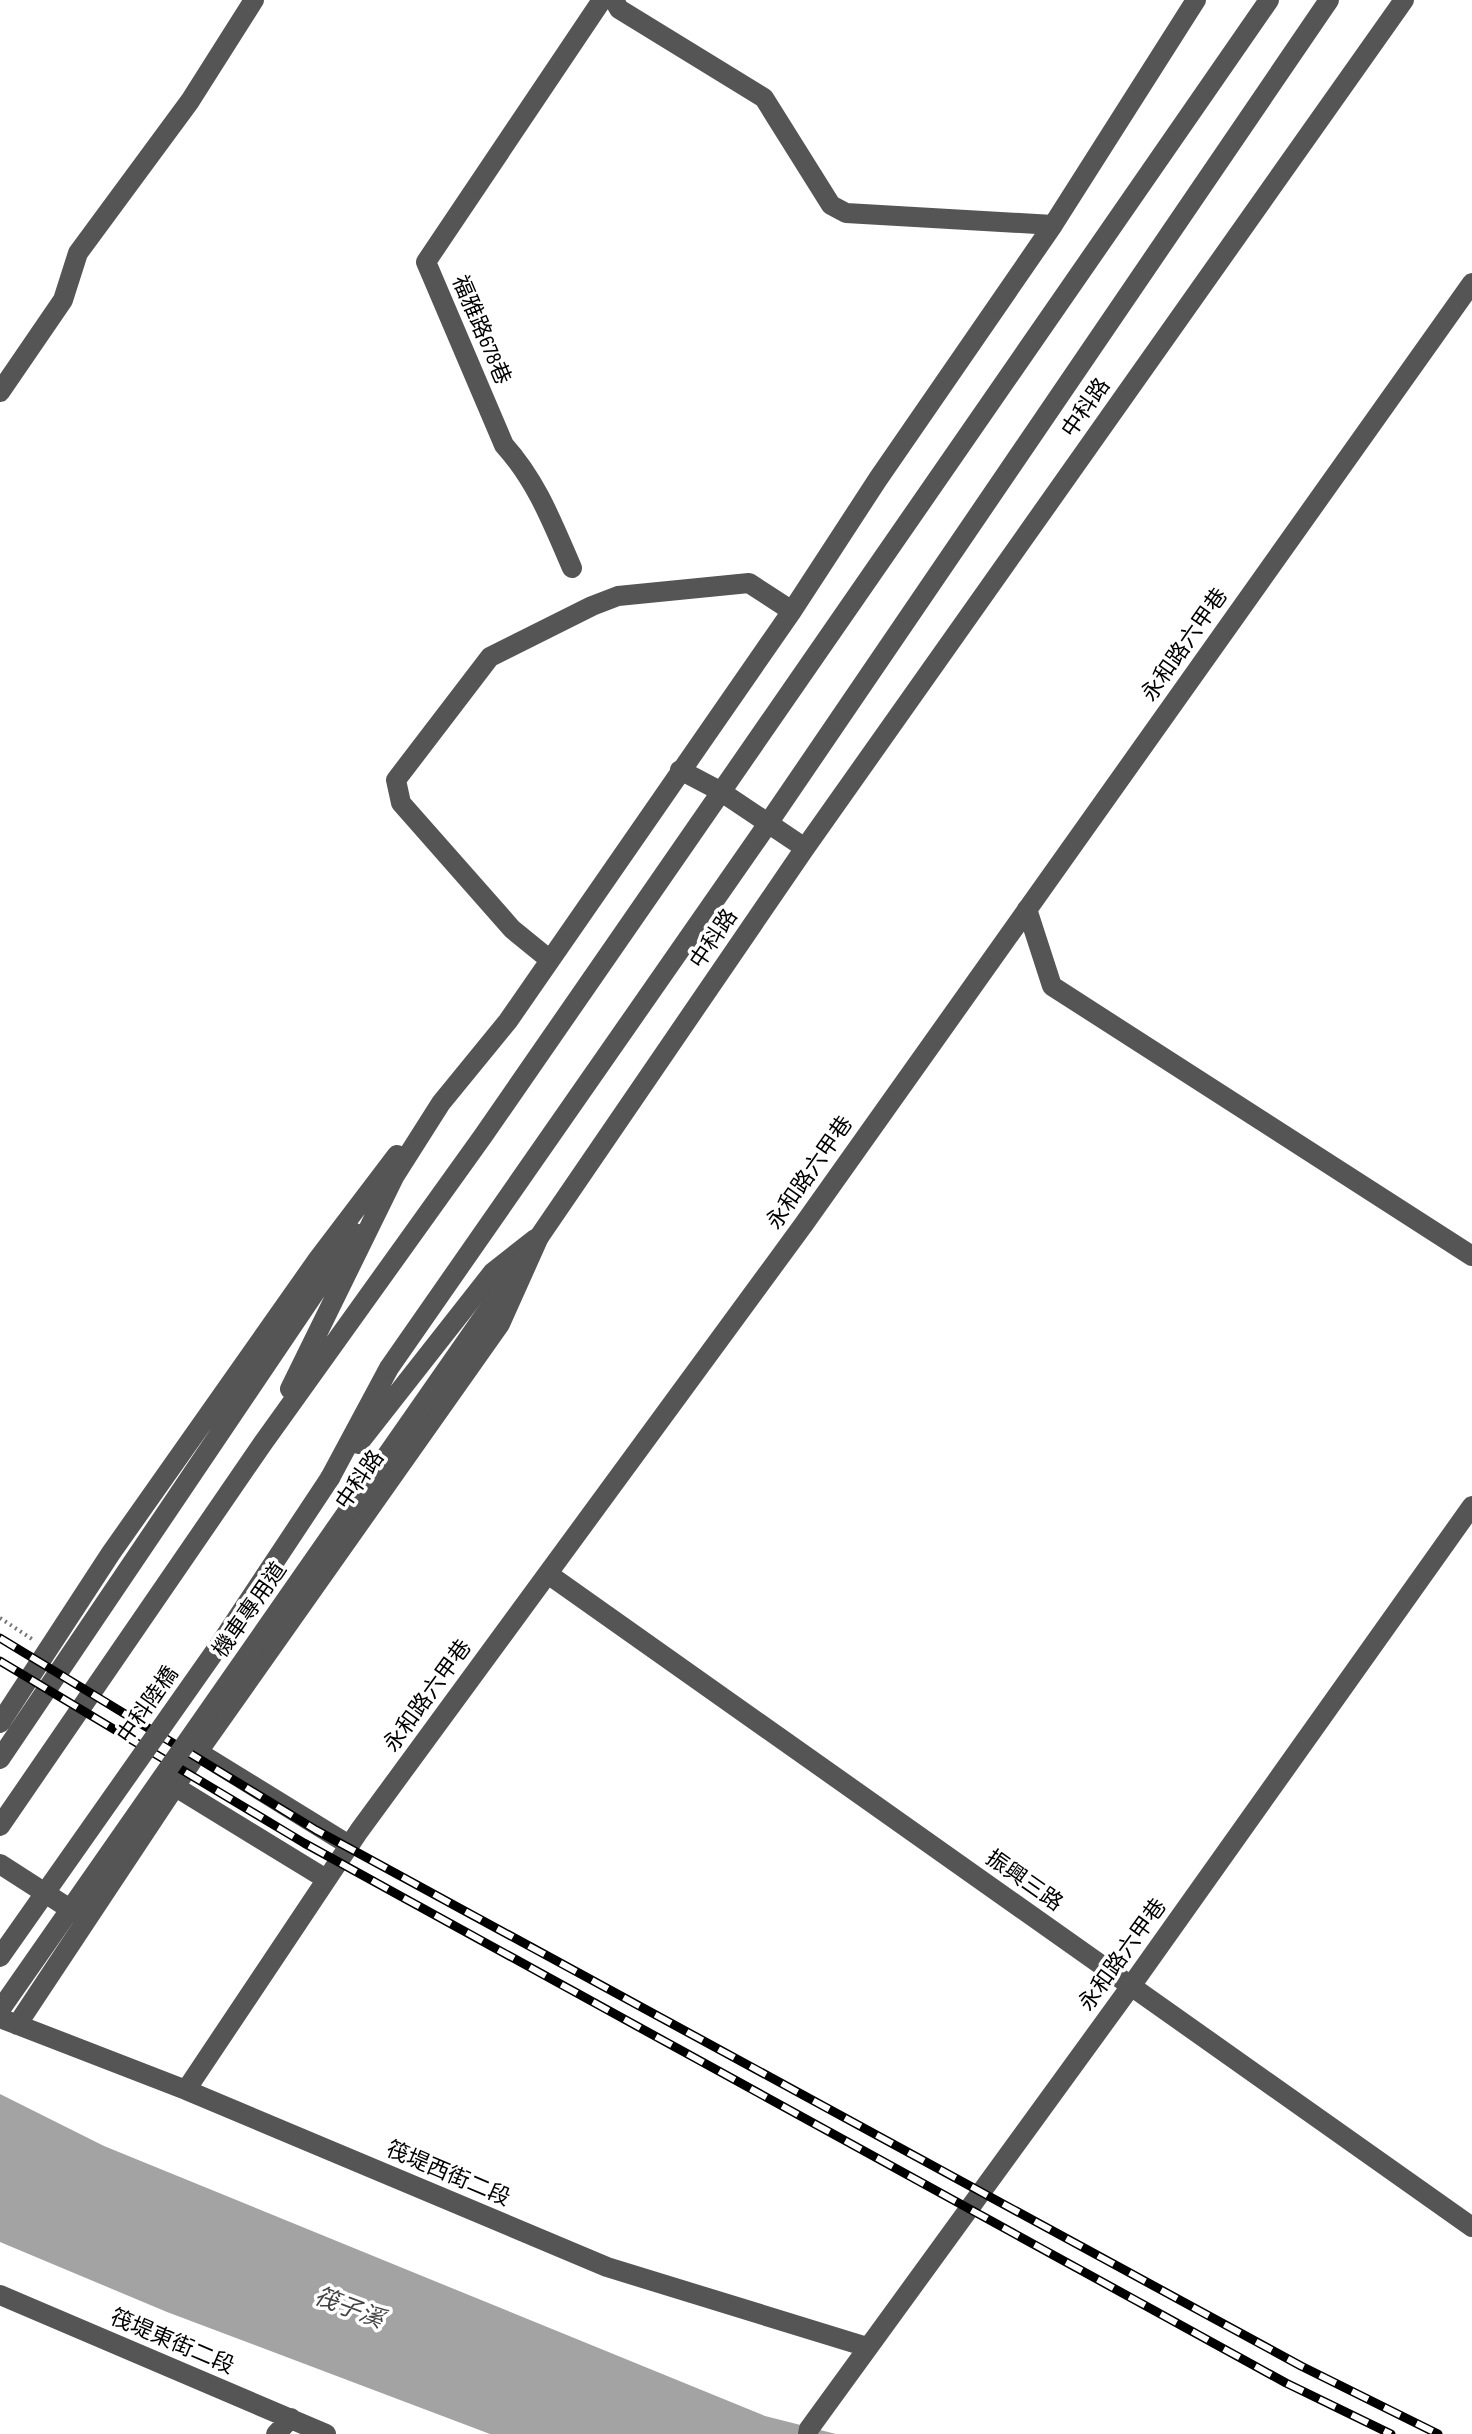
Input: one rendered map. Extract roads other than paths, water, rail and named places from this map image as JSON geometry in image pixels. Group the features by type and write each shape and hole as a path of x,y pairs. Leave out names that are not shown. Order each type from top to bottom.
{"street":[{"path":"0,392 63,300 78,253 190,101 254,0"},
{"name":"福雅路678巷","path":"572,568 537,489 504,445 426,262 602,0"},
{"path":"614,0 619,9 764,98 831,205 846,213 1053,225"},
{"path":"0,1723 111,1553 318,1259 382,1172 508,1021 792,611 878,479 1053,225 1196,0"},
{"path":"0,1826 263,1443 483,1136 1269,0"},
{"name":"中科路","path":"330,1478 389,1368 767,825 1329,0"},
{"name":"中科路","path":"9,2021 87,1920 174,1786 500,1324 539,1237 805,848 1404,0"},
{"name":"永和路六甲巷","path":"186,2090 349,1845 804,1224 1472,283"},
{"path":"550,960 512,929 401,803 396,780 490,657 592,606 618,596 749,583 792,611"},
{"path":"680,770 720,791 805,848"},
{"path":"1027,909 1052,986 1472,1256"},
{"path":"0,1759 441,1103"},
{"path":"263,1443 394,1177"},
{"path":"330,1478 396,1399 493,1272 539,1237"},
{"name":"機車專用道","path":"0,2010 539,1237"},
{"name":"中科陸橋","path":"0,1957 218,1647 330,1478"},
{"name":"永和路六甲巷","path":"808,2431 1131,1986 1472,1506"},
{"name":"振興三路","path":"548,1574 1472,2227"},
{"path":"198,1752 349,1845"},
{"path":"174,1786 326,1879"},
{"path":"0,1864 87,1920"},
{"name":"筏堤西街二段","path":"9,2021 186,2090 607,2267 867,2347"},
{"name":"筏堤東街二段","path":"0,2295 326,2434"},
{"path":"276,2434 291,2418"}],"water":[{"name":"筏子溪","path":"0,2094 104,2146 765,2416 836,2434 490,2434 167,2312 0,2242"}],"railway":[{"path":"0,1638 316,1830 1301,2366 1438,2434"},
{"path":"0,1661 304,1843 1286,2383 1391,2434"}]}
